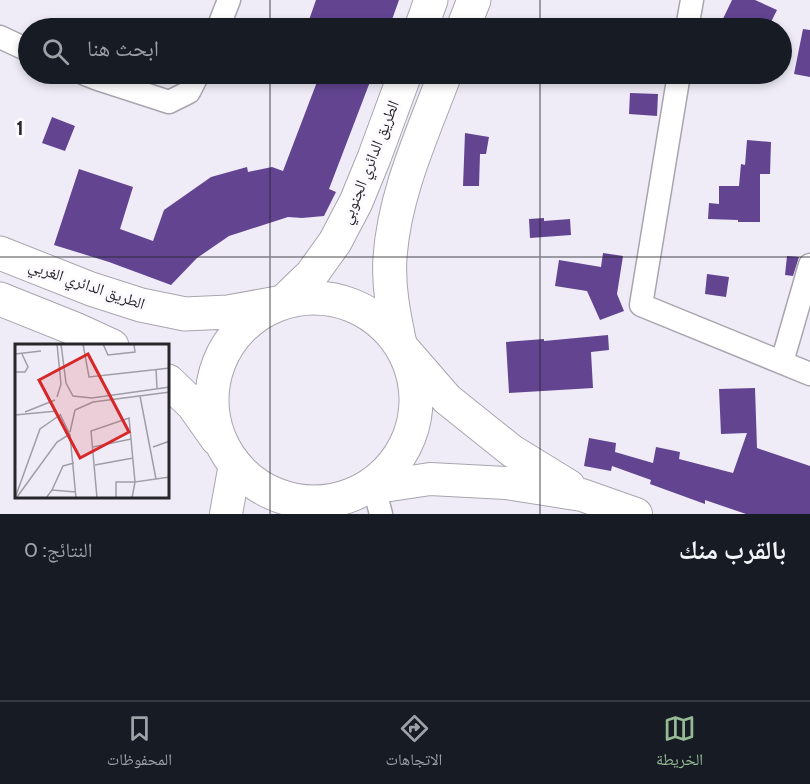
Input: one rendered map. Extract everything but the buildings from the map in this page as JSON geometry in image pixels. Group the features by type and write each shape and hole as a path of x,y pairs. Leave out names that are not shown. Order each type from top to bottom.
{"main road":[{"path":"425,18 431,0"},
{"path":"467,18 474,0"},
{"name":"الطريق الدائري الجنوبي","path":"283,302 312,274 335,242 375,158 401,84"},
{"path":"170,383 193,405 240,472 267,492 329,508 373,497 408,441 416,409 414,376 401,346 391,299 390,258 397,213 410,167 442,84"},
{"name":"الطريق الدائري الغربي","path":"0,253 91,289 141,305 185,314 228,312 283,302"},
{"path":"228,454 212,411 214,376 229,344 252,319 283,302 316,298 350,304 379,321 401,346"},
{"path":"0,299 108,344"}],"street":[{"path":"222,18 229,0"},
{"path":"689,18 692,0"},
{"path":"0,38 18,46"},
{"path":"113,84 169,102 189,92 193,84"},
{"path":"677,84 641,305 810,374"},
{"path":"782,362 810,265"},
{"path":"401,346 447,399 574,500"},
{"path":"226,514 228,454"},
{"path":"373,497 430,479 506,483 636,514"}]}
